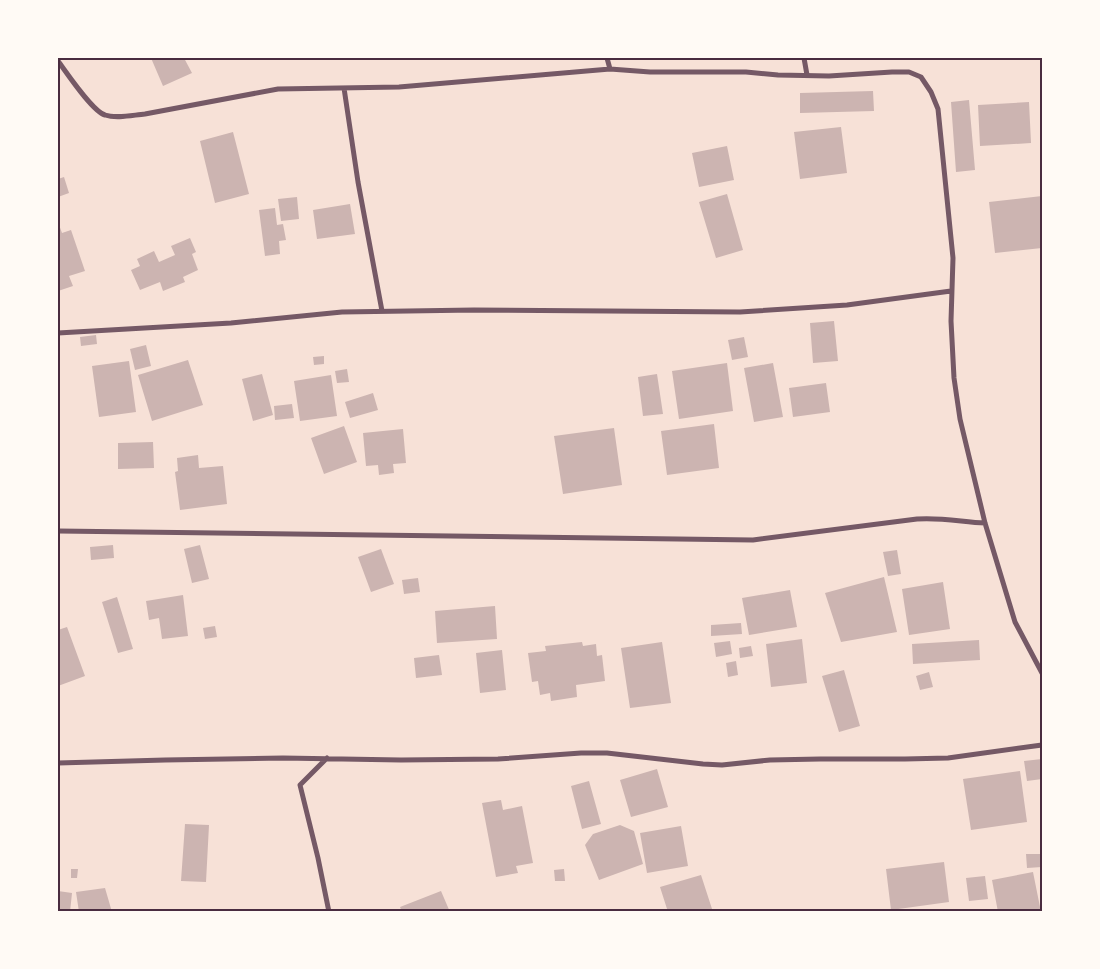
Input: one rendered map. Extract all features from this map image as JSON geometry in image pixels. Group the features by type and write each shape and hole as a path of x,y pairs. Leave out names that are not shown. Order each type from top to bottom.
{"street":[{"path":"607,58 610,69"},
{"path":"804,58 807,75"},
{"path":"58,61 95,108 104,115 119,116 145,114 278,90 424,85 610,69 650,72 746,72 828,76 909,72 921,77 931,92 938,109 943,149 953,258 950,321 954,378 960,419 986,523 1015,622 1042,673"},
{"path":"344,88 358,182 382,311"},
{"path":"58,333 231,323 342,312 484,310 740,312 847,305 951,291"},
{"path":"58,531 753,540 917,519 932,518 986,523"},
{"path":"58,764 166,760 327,758 498,759 598,753 722,765 795,759 948,758 1042,745"},
{"path":"327,758 300,785 329,912"}],"building":[{"path":"151,58 184,58 192,73 163,86"},
{"path":"873,91 874,111 800,113 800,93"},
{"path":"969,100 975,170 956,172 951,102"},
{"path":"1029,102 1031,143 980,146 978,105"},
{"path":"841,127 847,173 800,179 794,132"},
{"path":"233,132 249,194 215,203 200,141"},
{"path":"727,146 734,180 699,187 692,153"},
{"path":"64,177 69,193 58,197 58,179"},
{"path":"727,194 743,250 716,258 699,202"},
{"path":"1042,196 1042,248 995,253 989,202"},
{"path":"297,197 299,219 281,221 278,199"},
{"path":"350,204 355,234 317,239 313,210"},
{"path":"275,208 277,225 283,224 286,240 279,241 280,254 265,256 259,210"},
{"path":"58,222 62,233 71,230 85,271 69,276 73,286 58,291"},
{"path":"190,238 196,252 192,254 198,270 183,277 185,282 163,291 160,282 140,290 131,270 140,266 137,259 154,251 159,262 175,255 171,246"},
{"path":"834,321 838,361 813,363 810,323"},
{"path":"96,335 97,344 81,346 80,337"},
{"path":"744,337 748,357 732,360 728,340"},
{"path":"146,345 151,366 135,370 130,349"},
{"path":"324,356 324,364 314,365 313,357"},
{"path":"188,360 203,405 152,421 138,375"},
{"path":"129,361 136,412 99,417 92,366"},
{"path":"727,363 733,411 679,419 672,371"},
{"path":"773,363 783,417 754,422 744,368"},
{"path":"347,369 349,382 337,383 335,371"},
{"path":"262,374 273,415 253,421 242,379"},
{"path":"657,374 663,414 643,416 638,377"},
{"path":"331,375 337,416 300,421 294,381"},
{"path":"826,383 830,412 793,417 789,388"},
{"path":"373,393 378,410 350,418 345,402"},
{"path":"292,404 294,418 275,420 274,406"},
{"path":"714,424 719,468 667,475 661,431"},
{"path":"344,426 357,462 324,474 311,438"},
{"path":"614,428 622,485 563,494 554,436"},
{"path":"403,429 406,463 393,464 394,473 379,475 378,465 366,466 363,433"},
{"path":"153,442 154,468 118,469 118,443"},
{"path":"198,455 199,468 223,466 227,504 180,510 175,472 178,471 177,458"},
{"path":"113,545 114,558 91,560 90,547"},
{"path":"200,545 209,579 192,583 184,549"},
{"path":"381,549 394,584 371,592 358,557"},
{"path":"897,550 901,574 888,576 883,552"},
{"path":"884,577 897,632 841,642 825,593"},
{"path":"418,578 420,592 404,594 402,580"},
{"path":"943,582 950,629 909,635 902,589"},
{"path":"790,590 797,627 749,635 742,598"},
{"path":"183,595 188,636 162,639 159,618 149,620 146,601"},
{"path":"117,597 133,649 118,653 102,602"},
{"path":"495,606 497,639 437,643 435,611"},
{"path":"741,623 742,634 711,636 711,625"},
{"path":"215,626 217,637 205,639 203,628"},
{"path":"67,627 85,676 58,686 58,630"},
{"path":"802,639 807,683 771,687 766,644"},
{"path":"979,640 980,660 913,664 912,644"},
{"path":"730,641 732,654 716,657 714,643"},
{"path":"582,642 583,646 596,644 597,656 602,655 605,681 576,685 577,697 551,701 550,693 540,695 538,681 532,682 528,653 546,651 545,646"},
{"path":"662,642 671,703 630,708 621,648"},
{"path":"751,646 753,656 740,658 739,648"},
{"path":"502,650 506,690 480,693 476,653"},
{"path":"439,655 442,675 416,678 414,658"},
{"path":"736,661 738,675 728,677 726,663"},
{"path":"844,670 860,726 839,732 822,676"},
{"path":"929,672 933,687 920,690 916,676"},
{"path":"1042,759 1042,779 1027,781 1024,761"},
{"path":"657,769 668,807 631,817 620,780"},
{"path":"1020,771 1027,822 971,830 963,779"},
{"path":"589,781 601,824 582,829 571,786"},
{"path":"501,800 503,810 522,806 533,863 516,866 518,873 496,877 482,803"},
{"path":"185,824 209,825 206,882 181,881"},
{"path":"620,825 634,831 643,864 599,880 585,845 593,834"},
{"path":"681,826 688,866 647,873 640,833"},
{"path":"1026,854 1042,854 1042,867 1027,868"},
{"path":"944,862 949,902 891,910 886,869"},
{"path":"71,869 78,869 77,878 71,878"},
{"path":"564,869 565,881 555,881 554,870"},
{"path":"1033,872 1041,912 998,912 992,880"},
{"path":"701,875 713,912 668,912 660,887"},
{"path":"985,876 988,899 969,901 966,878"},
{"path":"105,888 112,912 79,912 76,892"},
{"path":"58,891 72,893 70,912 58,912"},
{"path":"441,891 450,912 402,912 400,907"}]}
